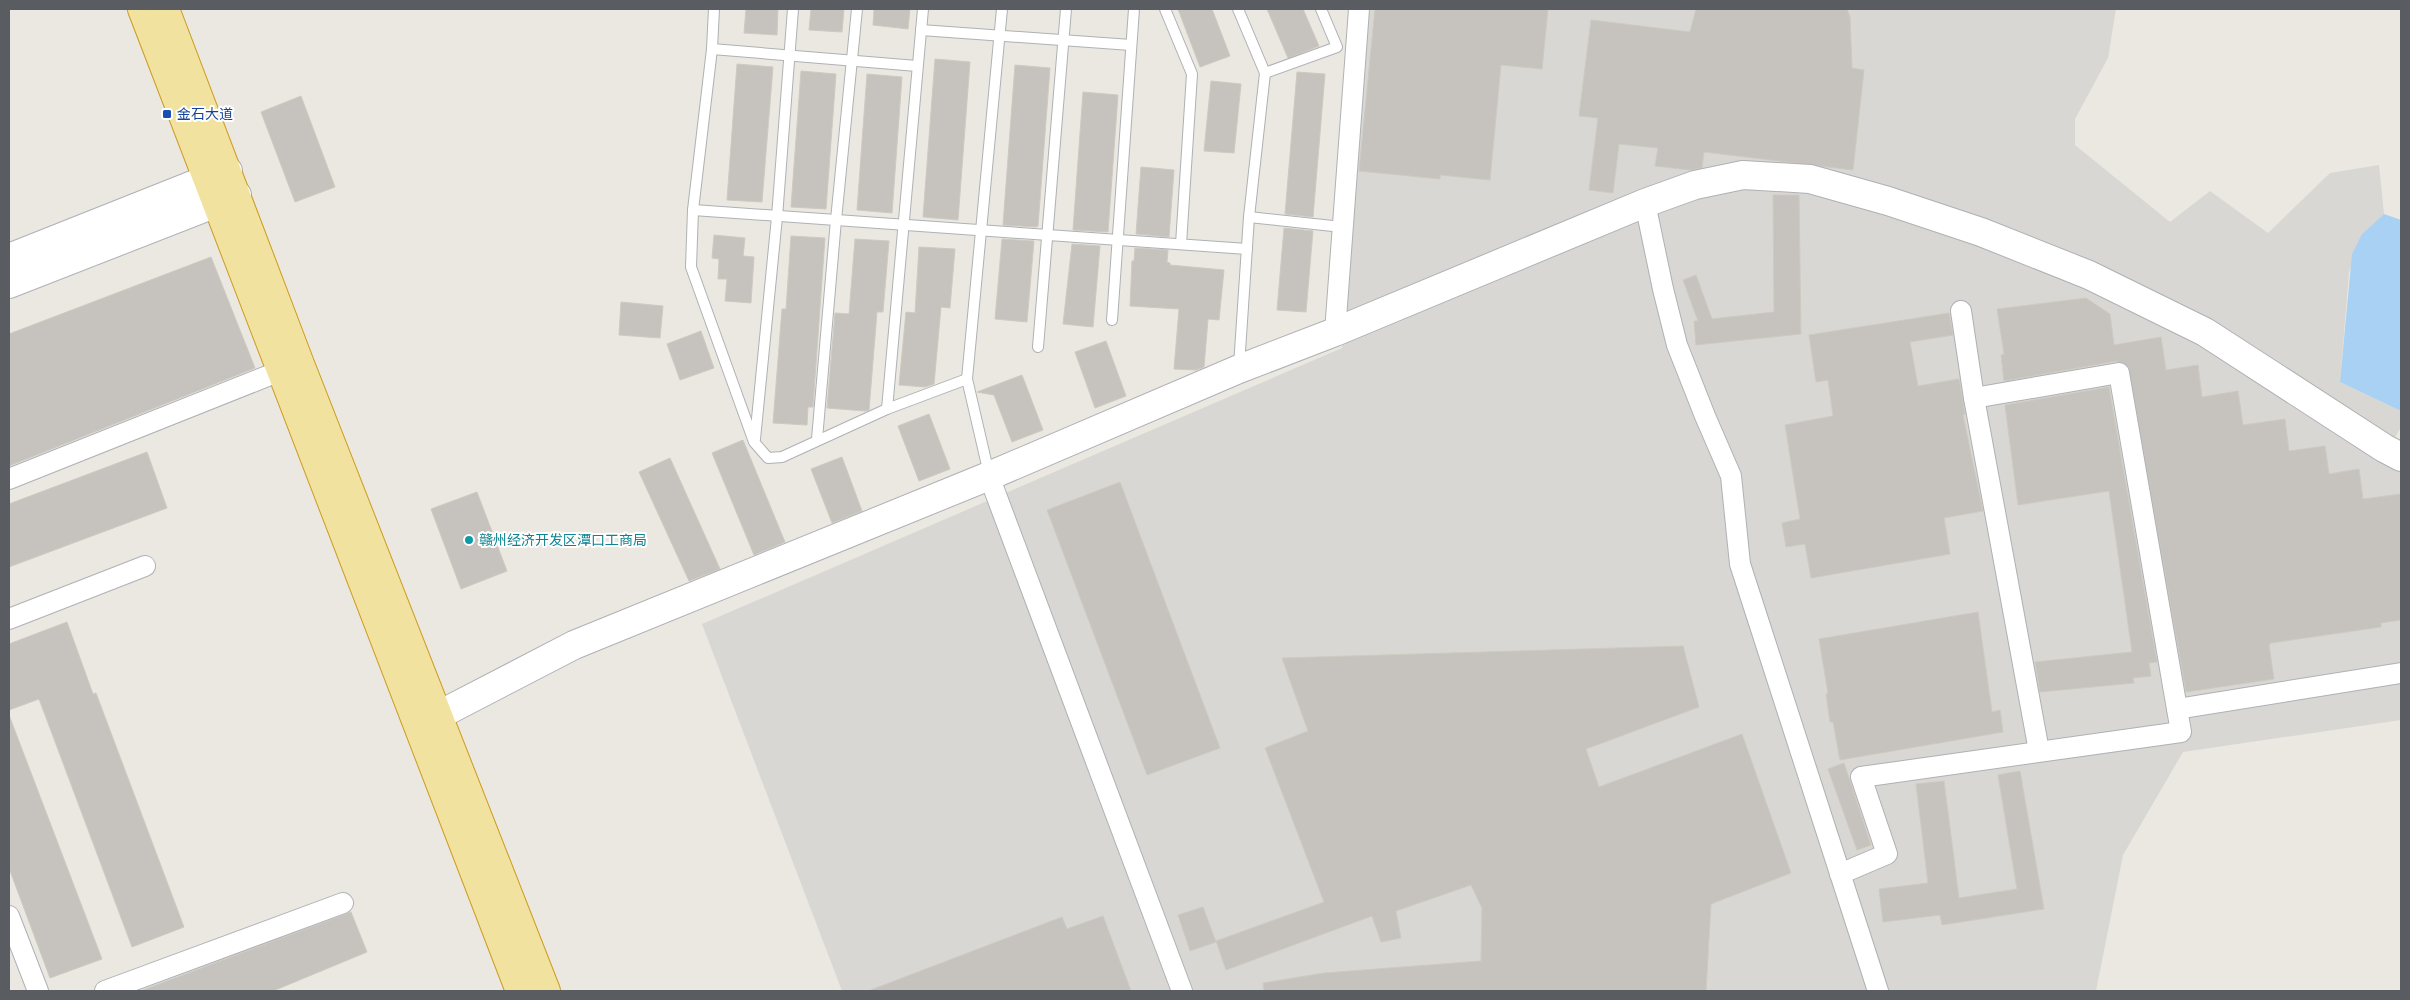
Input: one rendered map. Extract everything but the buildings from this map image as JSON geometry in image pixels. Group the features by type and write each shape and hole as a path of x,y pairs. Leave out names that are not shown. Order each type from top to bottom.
{"highway":[{"path":"142,9 300,364 546,991"},
{"path":"165,9 280,371 520,991"}],"main road":[{"path":"439,715 574,645 989,476 1238,369 1335,332 1645,202 1695,185 1742,175 1810,179 1888,201 1981,232 2089,275 2205,332 2384,448 2401,457"},
{"path":"9,258 222,187"},
{"path":"9,284 222,187"}],"street":[{"path":"1335,332 1359,9"},
{"path":"1645,202 1677,345 1730,476 1740,564 1878,991"},
{"path":"1961,311 1974,398 2039,751"},
{"path":"9,480 280,371"},
{"path":"1840,874 1888,854 1861,777 2181,732 2119,373 1974,398"},
{"path":"989,476 1182,991"},
{"path":"9,620 145,566"},
{"path":"2177,709 2401,674"},
{"path":"105,991 343,903"},
{"path":"9,916 38,991"}],"lane":[{"path":"714,9 712,48 693,210 691,267 754,442 768,458 782,457 887,409 967,379"},
{"path":"754,442 777,217 793,9"},
{"path":"818,439 836,220 857,9"},
{"path":"887,409 902,224 923,9"},
{"path":"989,476 967,379 1002,9"},
{"path":"1038,347 1066,9"},
{"path":"1112,320 1134,9"},
{"path":"1165,9 1192,74 1181,244"},
{"path":"1238,9 1265,72 1249,217 1238,369"},
{"path":"1265,72 1337,47 1321,9"},
{"path":"921,30 1131,45"},
{"path":"712,48 917,66"},
{"path":"693,210 1247,249"},
{"path":"1249,217 1342,227"}],"shaded area":[{"path":"1367,9 2116,9 2108,58 2075,119 2075,145 2170,222 2210,191 2268,233 2330,173 2379,165 2384,214 2362,234 2349,272 2340,382 2401,411 2401,427 2393,441 2401,446 2401,720 2183,752 2123,855 2096,991 842,991 702,624 1342,348"}],"water":[{"path":"2384,214 2401,220 2401,411 2340,382 2352,254 2362,234"}],"place":[{"name":"金石大道","path":"167,114"},
{"name":"赣州经济开发区潭口工商局","path":"469,540"}]}
